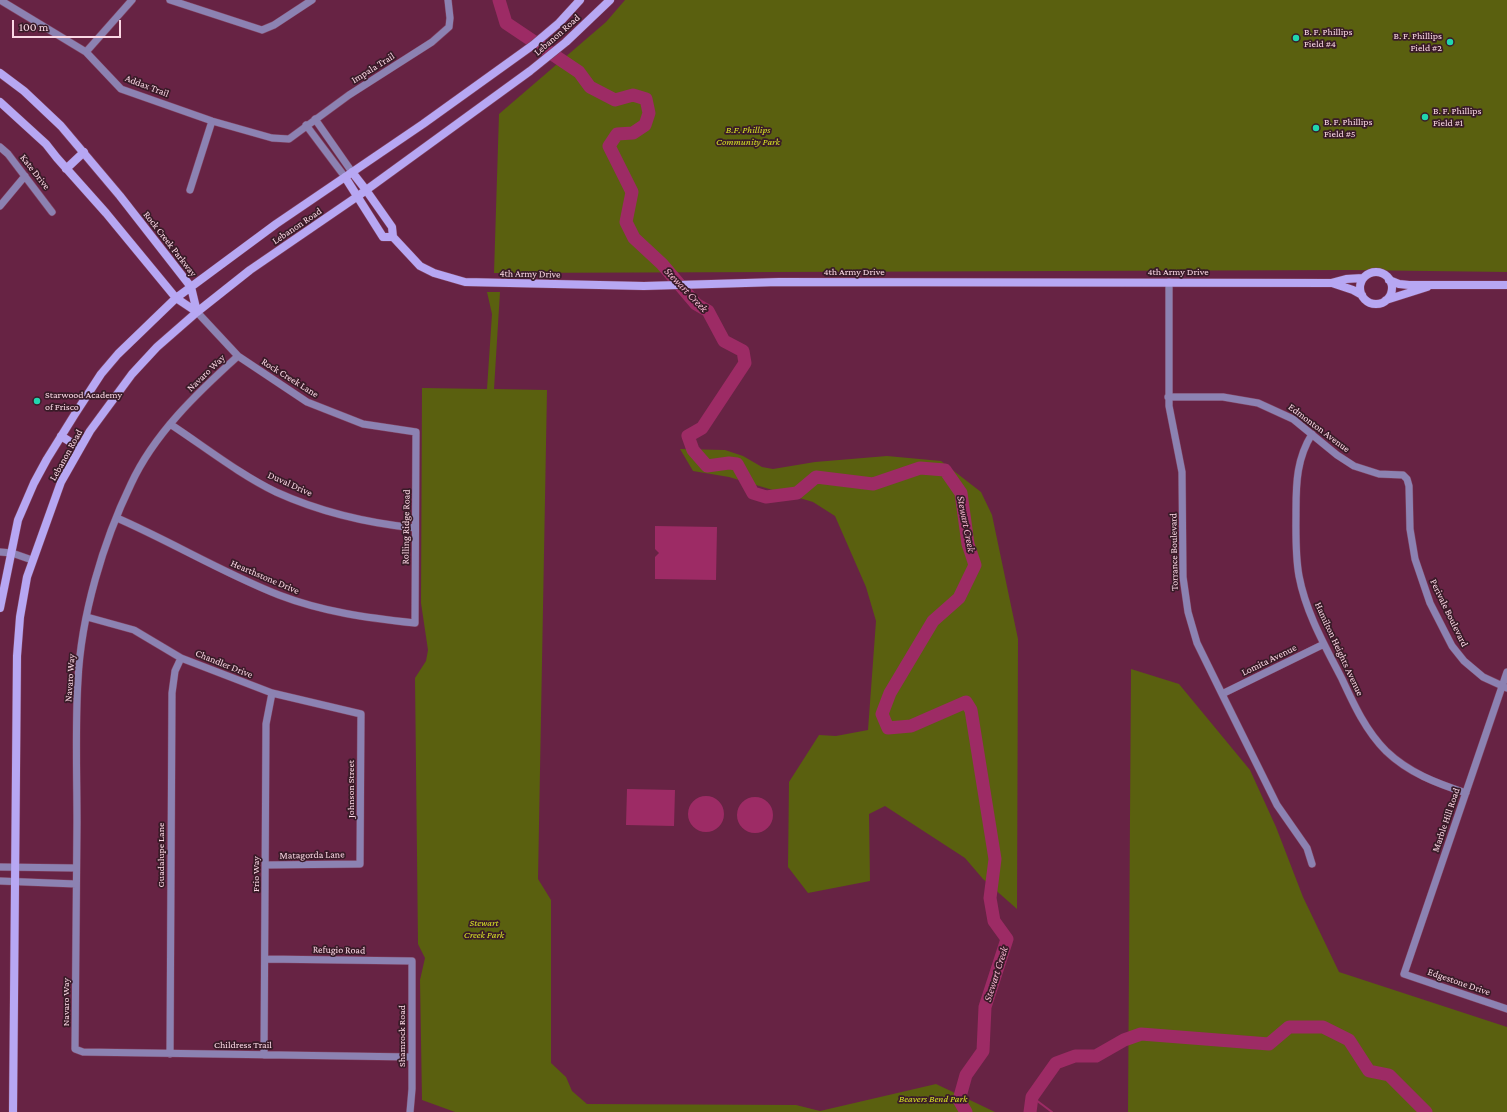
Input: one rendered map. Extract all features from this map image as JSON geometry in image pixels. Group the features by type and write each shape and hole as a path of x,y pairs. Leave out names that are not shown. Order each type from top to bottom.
{"main road":[{"name":"Lebanon Road","path":"0,608 18,520 34,483 60,436 101,374 118,354 176,298 276,224 424,124 481,81 533,45 559,23 580,0"},
{"name":"Lebanon Road","path":"13,1112 17,656 20,617 32,560 61,482 80,448 132,374 157,347 197,312 250,270 358,196 492,99 566,42 610,0"},
{"name":"Rock Creek Parkway","path":"0,73 44,108 84,152 191,287 197,312"},
{"path":"0,102 33,131 106,212 176,298 197,312"},
{"path":"66,169 84,152"},
{"name":"4th Army Drive","path":"348,175 366,190 392,227 393,237 420,266 454,280 497,284 594,285 737,283 1331,283 1346,279 1363,278 1368,274 1378,272 1389,280 1405,285 1507,285"},
{"name":"4th Army Drive","path":"348,175 358,196 383,237 393,237"},
{"path":"1362,295 1360,284 1363,278"},
{"path":"1386,300 1391,288 1389,280"},
{"name":"4th Army Drive","path":"1331,283 1353,290 1373,304 1397,298 1432,285"},
{"path":"60,436 80,448"}],"street":[{"name":"Addax Trail","path":"0,0 86,52 121,89 212,121 272,138 289,139 306,125"},
{"path":"86,52 132,0"},
{"path":"170,0 256,29 265,29 274,25 312,0"},
{"name":"Impala Trail","path":"306,125 348,95 432,42 449,27 450,18 448,0"},
{"name":"4th Army Drive","path":"315,119 348,175"},
{"path":"190,190 212,121"},
{"name":"4th Army Drive","path":"306,125 348,175"},
{"name":"Kate Drive","path":"0,147 8,154 52,212"},
{"path":"0,206 25,176"},
{"name":"Torrance Boulevard","path":"1169,282 1168,397 1170,417 1182,478 1182,570 1185,602 1197,643 1277,805 1307,848 1312,864"},
{"name":"Rock Creek Lane","path":"197,312 238,356 295,394 323,409 363,424 416,432"},
{"name":"Navaro Way","path":"75,1049 78,679 87,617 96,576 117,518 131,484 140,467 170,424 208,383 238,356"},
{"name":"Edmonton Avenue","path":"1168,397 1223,397 1252,402 1280,412 1354,466 1375,473 1403,475 1407,479"},
{"name":"Duval Drive","path":"170,424 229,464 276,492 335,514 384,525 415,528"},
{"name":"Rolling Ridge Road","path":"415,623 415,528 417,481 416,432"},
{"name":"Hamilton Heights Avenue","path":"1312,434 1303,451 1297,474 1296,551 1304,596 1311,616 1358,713 1380,744 1398,761 1419,775 1466,793"},
{"name":"Perivale Boulevard","path":"1407,479 1410,486 1410,521 1413,548 1419,574 1430,603 1449,642 1460,658 1481,676 1505,687"},
{"name":"Hearthstone Drive","path":"117,518 144,530 209,564 279,595 334,612 364,618 415,623"},
{"path":"0,552 12,553 32,560"},
{"name":"Chandler Drive","path":"87,617 134,630 181,658 272,693 361,714"},
{"name":"Lomita Avenue","path":"1222,694 1324,644"},
{"name":"Guadalupe Lane","path":"170,1054 172,693 176,671 181,658"},
{"name":"Marble Hill Road","path":"1404,974 1466,793 1505,687 1507,672"},
{"name":"Frio Way","path":"264,1055 266,724 272,693"},
{"name":"Johnson Street","path":"360,864 361,714"},
{"name":"Matagorda Lane","path":"266,865 360,864"},
{"path":"0,867 76,868"},
{"path":"0,881 76,884"},
{"name":"Refugio Road","path":"265,959 412,961"},
{"name":"Shamrock Road","path":"410,1112 412,961"},
{"name":"Edgestone Drive","path":"1404,974 1506,1007"},
{"name":"Childress Trail","path":"75,1049 83,1052 411,1057"}],"green space":[{"name":"B.F. Phillips Community Park","path":"625,0 1507,0 1507,272 1350,270 494,273 499,114 606,22"},
{"name":"Stewart Creek Park","path":"487,292 500,292 494,389 547,390 538,879 551,900 551,1063 566,1077 572,1091 587,1104 796,1105 820,1111 936,1084 995,1112 455,1112 422,1100 420,980 425,958 418,944 415,678 426,661 428,650 421,603 422,388 487,389 492,314"},
{"path":"680,449 725,450 743,456 762,467 773,469 815,462 887,456 941,461 981,492 992,515 1018,639 1017,909 983,879 965,858 885,806 869,814 870,881 808,893 788,867 789,782 819,735 836,736 868,730 876,621 866,587 835,516 813,502 729,477 693,471"},
{"path":"1131,669 1179,684 1250,770 1276,827 1303,897 1339,972 1507,1027 1507,1112 1128,1112"}],"shaded area":[{"path":"655,526 717,527 716,580 655,579 655,557 659,553 655,549"},
{"path":"627,789 675,790 674,826 626,825"},
{"path":"710,796 719,801 723,807 723,821 719,827 710,832 702,832 693,827 689,821 688,810 693,801 699,797"},
{"path":"759,797 768,802 772,808 772,822 768,828 759,833 751,833 742,828 738,822 737,811 742,802 748,798"}],"waterway":[{"name":"Stewart Creek","path":"499,0 506,23 579,72 590,87 615,100 633,95 646,99 649,113 645,125 633,133 617,134 609,146 632,192 626,222 634,238 662,264 696,304 708,311 724,341 743,351 745,363 702,428 688,436 693,450 707,466 729,463 737,464 753,493 766,497 797,493 816,477 873,484 920,468 945,470 961,493 968,544 975,565 959,598 933,621 890,693 882,714 888,728 911,726 966,702 971,710 995,859 990,898 994,921 1007,939 985,1007 983,1051 966,1075 959,1100 966,1112"},
{"name":"Stewart Creek","path":"1030,1112 1032,1097 1056,1063 1075,1056 1096,1056 1124,1040 1141,1034 1269,1044 1289,1027 1323,1027 1349,1040 1369,1071 1389,1075 1426,1112"},
{"path":"1032,1097 1052,1112"}],"place":[{"name":"B. F. Phillips Field #4","path":"1296,38"},
{"name":"B. F. Phillips Field #2","path":"1450,42"},
{"name":"B. F. Phillips Field #1","path":"1425,117"},
{"name":"B. F. Phillips Field #5","path":"1316,128"},
{"name":"Starwood Academy of Frisco","path":"37,401"}],"park label":[{"name":"Beavers Bend Park","path":"933,1099"}]}
